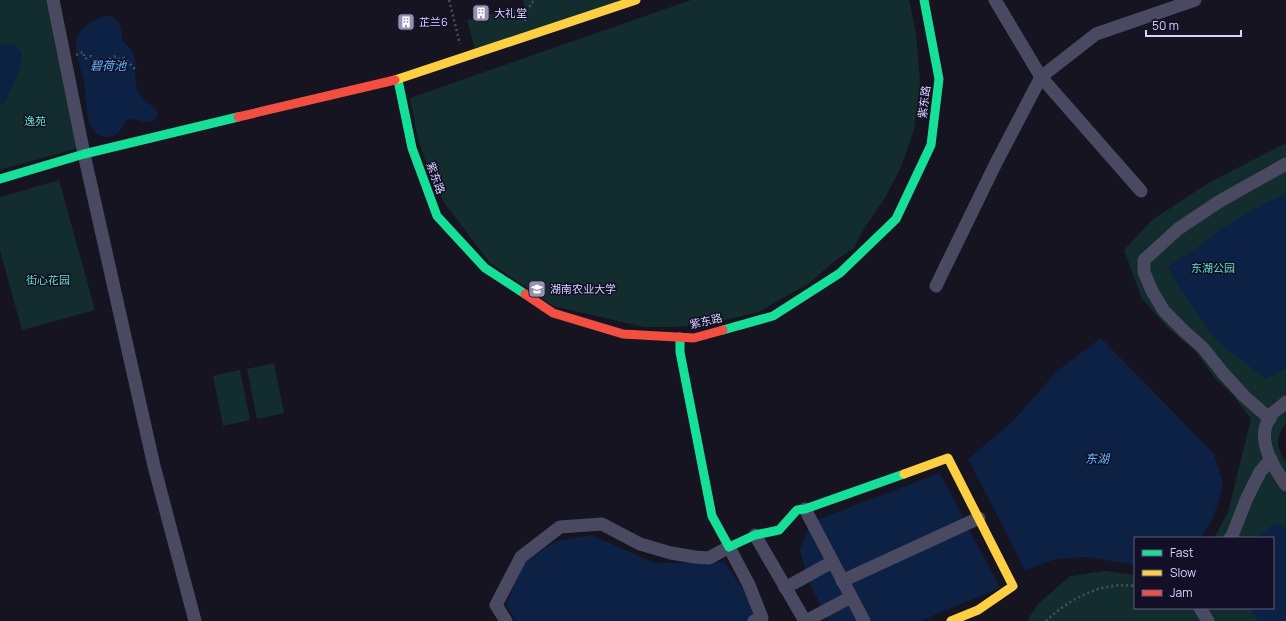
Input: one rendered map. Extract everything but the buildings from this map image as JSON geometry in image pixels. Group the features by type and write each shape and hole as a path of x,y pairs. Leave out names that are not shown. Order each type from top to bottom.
{"street":[{"path":"53,0 84,154 154,466 195,621"},
{"path":"0,179 84,154 398,80 636,0"},
{"name":"紫东路","path":"398,80 412,148 437,216 485,268 553,313 623,334 694,338 773,316 840,274 896,219 931,145 939,79 924,0"},
{"path":"995,0 1041,78 1141,191"},
{"path":"936,286 996,163 1041,78 1096,34 1195,0"},
{"path":"1270,419 1233,385 1203,348 1164,311 1152,291 1144,272 1144,260 1178,229 1220,201 1286,164"},
{"path":"680,337 680,352 712,516 749,585 760,620"},
{"path":"1286,402 1272,414 1264,432 1266,451 1286,485"},
{"path":"506,621 496,604 521,557 560,527 602,524 640,544 671,553 709,558 756,535 779,530 797,510 806,513 948,458 975,520 1013,586 978,610 951,621"},
{"path":"1231,537 1247,498 1260,472 1271,459"},
{"path":"806,513 864,621"},
{"path":"842,581 975,520"},
{"path":"756,535 805,621 851,597"},
{"path":"785,588 832,562"},
{"path":"1201,609 1208,621"}],"path":[{"path":"449,0 463,58"},
{"path":"524,37 526,12 534,0"},
{"path":"76,56 83,52 85,59 91,56 94,61 100,58 102,62 116,56 119,60 124,58 136,70"},
{"path":"1046,621 1078,597 1099,589 1117,585 1134,586"}],"green space":[{"name":"逸苑","path":"0,0 47,0 78,148 0,170"},
{"path":"523,0 626,0 476,53 467,20 524,7"},
{"path":"691,0 909,0 916,33 920,83 914,130 901,167 885,198 863,230 854,248 836,260 807,285 759,312 708,324 677,327 644,327 553,306 489,262 443,201 429,171 418,140 410,98"},
{"name":"东湖公园","path":"1286,143 1286,423 1282,429 1278,442 1280,451 1286,462 1286,621 1027,621 1038,604 1070,576 1105,571 1134,575 1134,609 1274,609 1274,537 1215,537 1228,512 1251,419 1233,395 1215,378 1195,351 1168,328 1142,299 1124,250 1152,220 1210,182"},
{"name":"街心花园","path":"59,180 95,310 22,330 0,251 0,197"},
{"path":"274,363 284,413 257,419 247,369"},
{"path":"240,370 250,420 223,426 213,376"}],"water":[{"name":"碧荷池","path":"103,16 112,17 119,23 123,41 131,49 135,61 136,84 139,93 158,113 155,120 150,122 143,122 134,119 126,120 119,132 110,137 99,135 93,130 90,123 86,105 84,82 76,47 77,37 81,30"},
{"path":"0,44 13,45 22,52 20,65 13,85 4,103 0,104"},
{"path":"1286,194 1286,368 1266,379 1217,341 1180,289 1168,267 1198,247 1222,228 1267,202"},
{"name":"东湖","path":"1101,338 1214,454 1223,483 1212,520 1202,537 1134,537 1134,565 1087,557 1056,559 1025,570 968,459 1013,421 1057,371"},
{"path":"940,473 1000,588 920,621 828,621 808,580 800,550 811,522"},
{"path":"1275,523 1286,529 1286,621 1258,621 1250,609 1274,609 1274,537 1258,537"},
{"path":"591,535 655,563 724,562 745,591 759,621 516,621 506,606 523,563 556,541"}],"traffic: fast":[{"path":"723,330 773,316 840,273 896,219 931,145 939,79 924,0"},
{"path":"398,80 412,148 437,216 485,268 525,294"},
{"path":"0,179 84,154 238,117"},
{"path":"680,337 680,352 712,516 729,547 755,535 779,530 797,510 805,509 904,474"}],"traffic: slow":[{"path":"395,80 636,0"},
{"path":"904,474 948,458 1013,586 978,610 951,621"}],"traffic: jam":[{"path":"238,117 395,80"},
{"path":"525,294 553,313 623,334 694,338 723,330"}],"place":[{"name":"大礼堂","path":"481,13"},
{"name":"芷兰6","path":"406,22"},
{"name":"湖南农业大学","path":"537,289"}]}
